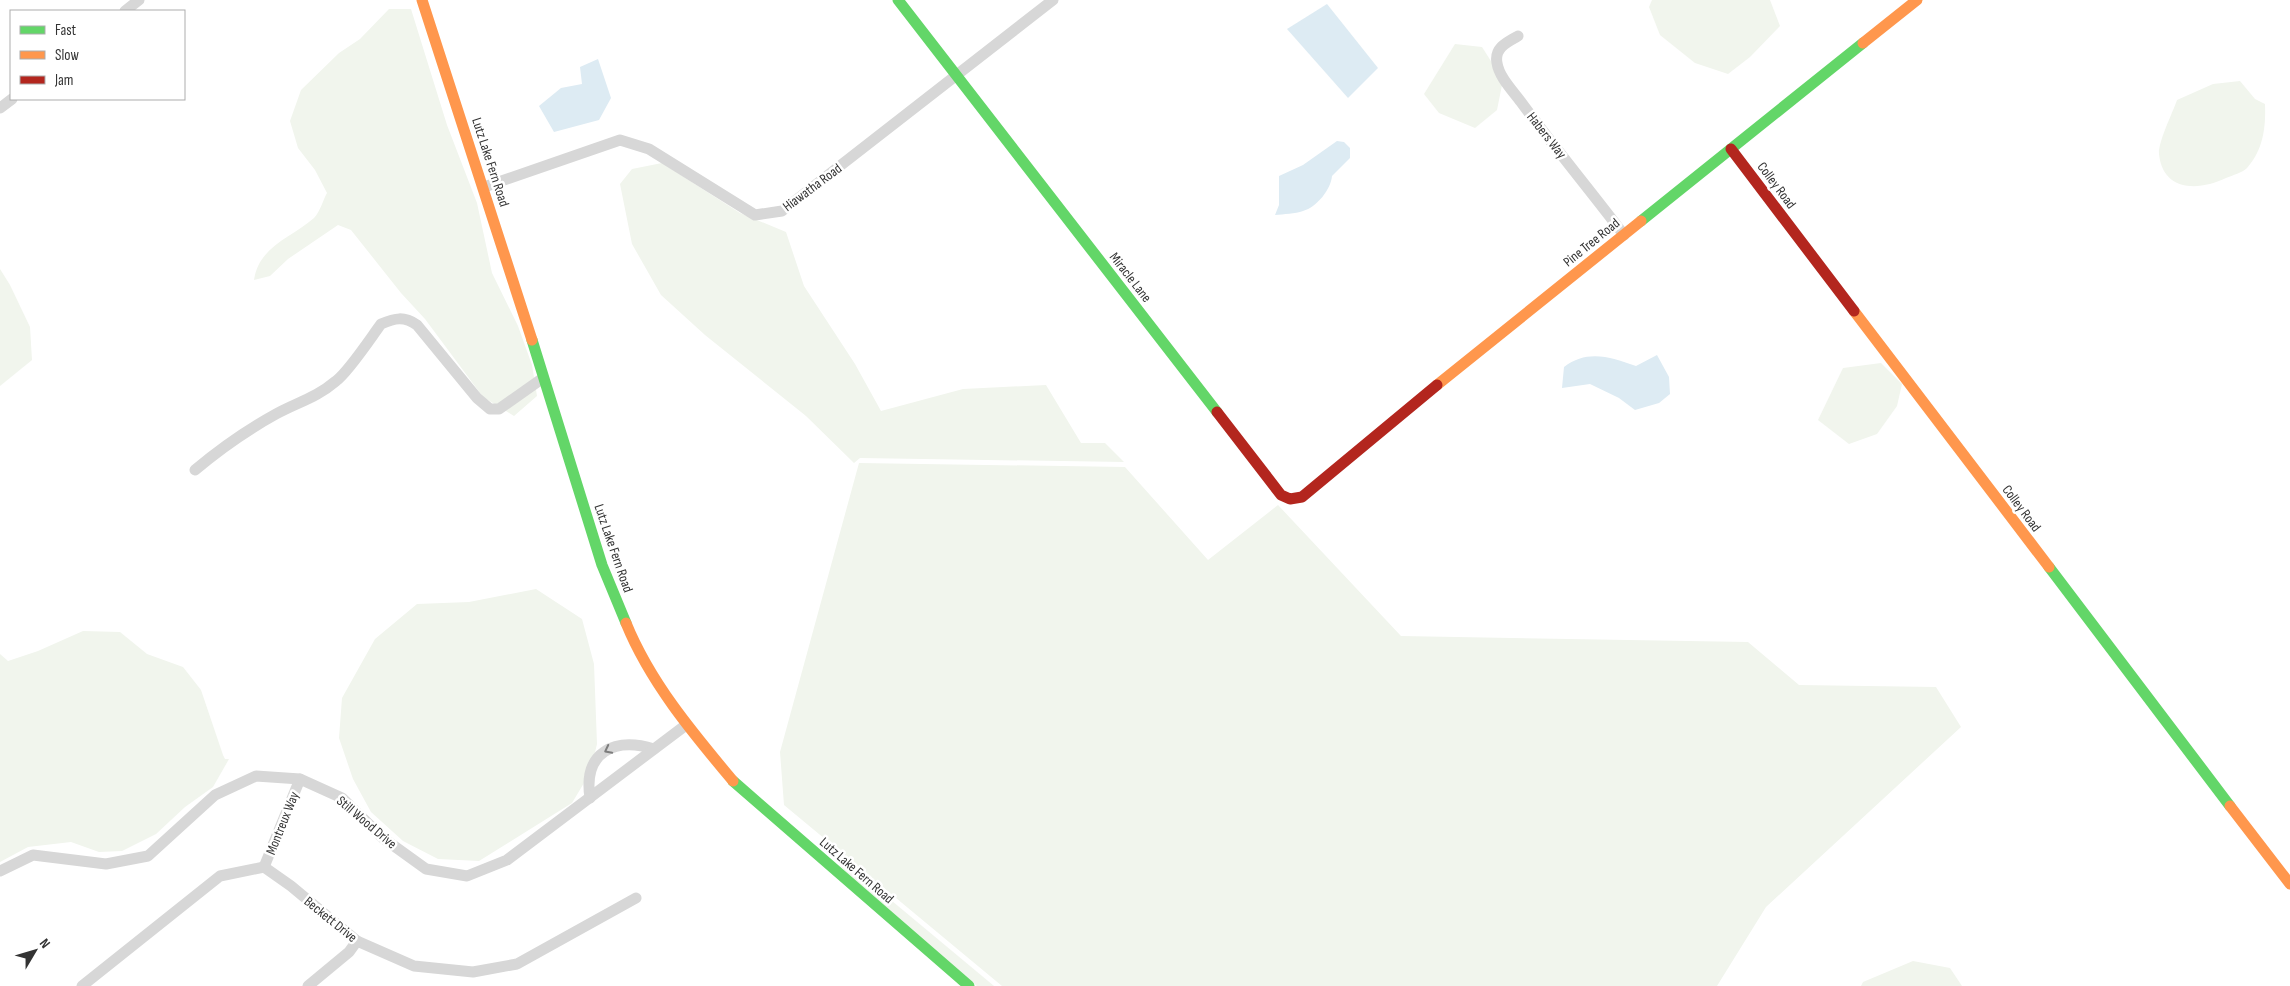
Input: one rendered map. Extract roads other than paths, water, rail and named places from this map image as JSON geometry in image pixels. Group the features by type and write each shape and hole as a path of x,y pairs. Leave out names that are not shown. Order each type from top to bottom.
{"street":[{"path":"125,10 139,0"},
{"name":"Lutz Lake Fern Road","path":"422,0 484,188 602,565 618,608 637,650 686,726 735,784 969,986"},
{"name":"Miracle Lane","path":"898,0 1281,495"},
{"name":"Hiawatha Road","path":"484,188 620,140 649,149 755,215 782,211 1053,0"},
{"name":"Pine Tree Road","path":"1281,495 1290,499 1302,497 1438,384 1917,0"},
{"name":"Habers Way","path":"1518,36 1505,42 1497,51 1497,64 1505,80 1624,235"},
{"path":"0,108 11,100"},
{"name":"Colley Road","path":"1731,149 2290,884"},
{"path":"195,470 213,454 253,428 278,413 307,402 338,380 381,324 391,320 408,319 417,325 477,398 490,409 498,409 543,378"},
{"name":"Still Wood Drive","path":"0,871 33,855 106,864 148,856 215,795 256,776 300,779 342,798 383,838 426,869 467,876 508,860 686,726"},
{"path":"590,798 588,776 590,767 601,753 624,744 654,749"},
{"name":"Montreux Way","path":"264,867 300,779"},
{"path":"82,986 220,876 264,867"},
{"name":"Beckett Drive","path":"264,867 291,886 357,941 414,966 473,972 517,964 636,898"},
{"path":"308,986 349,952 357,941"}]}
